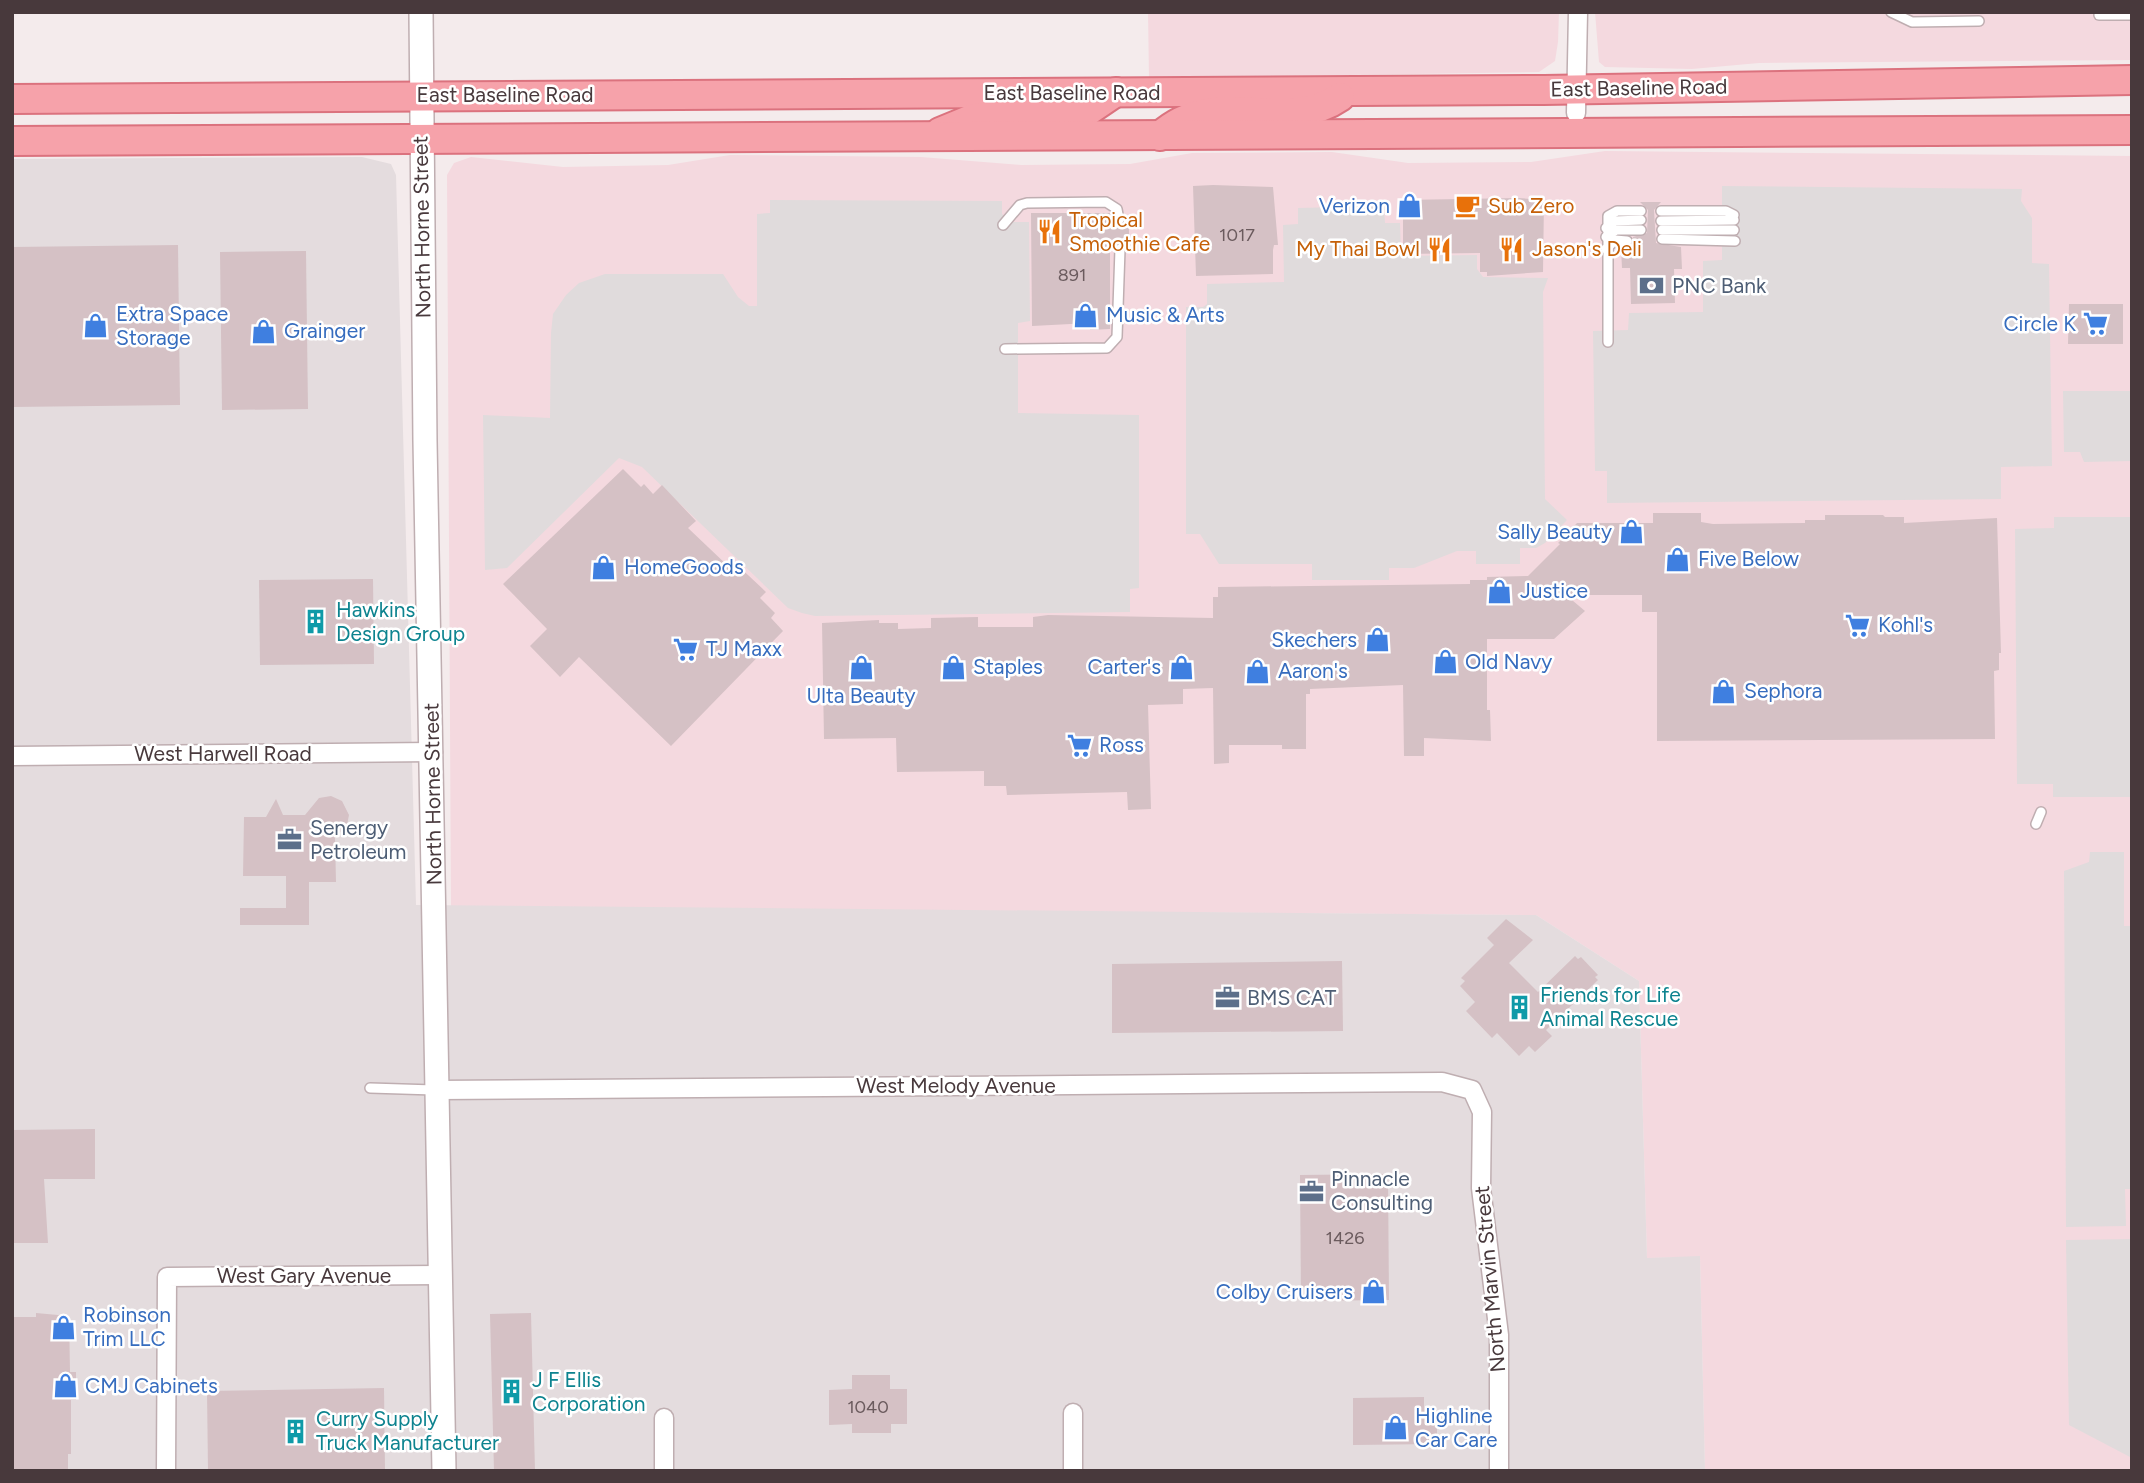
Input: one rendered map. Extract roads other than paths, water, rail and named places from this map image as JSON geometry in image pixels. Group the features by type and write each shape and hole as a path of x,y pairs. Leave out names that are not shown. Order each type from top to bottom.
{"main road":[{"name":"East Baseline Road","path":"12,141 421,117 1116,92 1347,91 1577,101 2132,80"},
{"path":"1160,136 1174,123 1201,112 1304,111 1326,105 1347,91"},
{"path":"924,139 974,118 1082,115 1116,92"},
{"name":"East Baseline Road","path":"12,99 924,139 2132,130"}],"street":[{"name":"North Horne Street","path":"421,12 444,1471"},
{"path":"1577,12 1577,101"},
{"name":"West Harwell Road","path":"12,756 433,752"},
{"name":"West Melody Avenue","path":"438,1090 1442,1082 1472,1090"},
{"name":"North Marvin Street","path":"1472,1090 1482,1111 1481,1188 1499,1335 1499,1471"},
{"name":"West Gary Avenue","path":"166,1471 167,1277 441,1275"},
{"path":"1073,1413 1073,1471"},
{"path":"664,1418 664,1471"}],"lane":[{"path":"1891,12 1912,22 1979,21"},
{"path":"2099,15 2132,15"},
{"path":"1003,225 1020,205 1027,203 1106,202 1117,209 1119,220"},
{"path":"1605,233 1641,220 1617,211 1608,216 1605,233 1608,342"},
{"path":"1726,211 1734,222 1662,225 1726,211"},
{"path":"1662,225 1735,241"},
{"path":"1606,248 1615,240 1627,241"},
{"path":"1005,349 1107,348 1114,344 1118,337 1120,249"},
{"path":"2036,824 2041,812"},
{"path":"370,1088 438,1090"}],"place":[{"name":"Verizon","path":"1410,206"},
{"name":"Sub Zero","path":"1468,206"},
{"name":"Tropical Smoothie Cafe","path":"1049,232"},
{"name":"My Thai Bowl","path":"1440,249"},
{"name":"Jason's Deli","path":"1512,249"},
{"name":"PNC Bank","path":"1652,286"},
{"name":"Music & Arts","path":"1086,315"},
{"name":"Circle K","path":"2096,324"},
{"name":"Extra Space Storage","path":"96,326"},
{"name":"Grainger","path":"264,331"},
{"name":"Sally Beauty","path":"1632,532"},
{"name":"Five Below","path":"1678,559"},
{"name":"HomeGoods","path":"604,567"},
{"name":"Justice","path":"1500,591"},
{"name":"Hawkins Design Group","path":"316,622"},
{"name":"Kohl's","path":"1858,625"},
{"name":"Skechers","path":"1377,640"},
{"name":"TJ Maxx","path":"686,649"},
{"name":"Old Navy","path":"1445,662"},
{"name":"Ulta Beauty","path":"861,667"},
{"name":"Staples","path":"953,667"},
{"name":"Carter's","path":"1181,667"},
{"name":"Aaron's","path":"1258,671"},
{"name":"Sephora","path":"1724,691"},
{"name":"Ross","path":"1079,745"},
{"name":"Senergy Petroleum","path":"290,840"},
{"name":"BMS CAT","path":"1227,998"},
{"name":"Friends for Life Animal Rescue","path":"1520,1007"},
{"name":"Pinnacle Consulting","path":"1311,1191"},
{"name":"Colby Cruisers","path":"1373,1292"},
{"name":"Robinson Trim LLC","path":"63,1327"},
{"name":"CMJ Cabinets","path":"65,1386"},
{"name":"J F Ellis Corporation","path":"512,1392"},
{"name":"Highline Car Care","path":"1395,1428"},
{"name":"Curry Supply Truck Manufacturer","path":"296,1431"}]}
